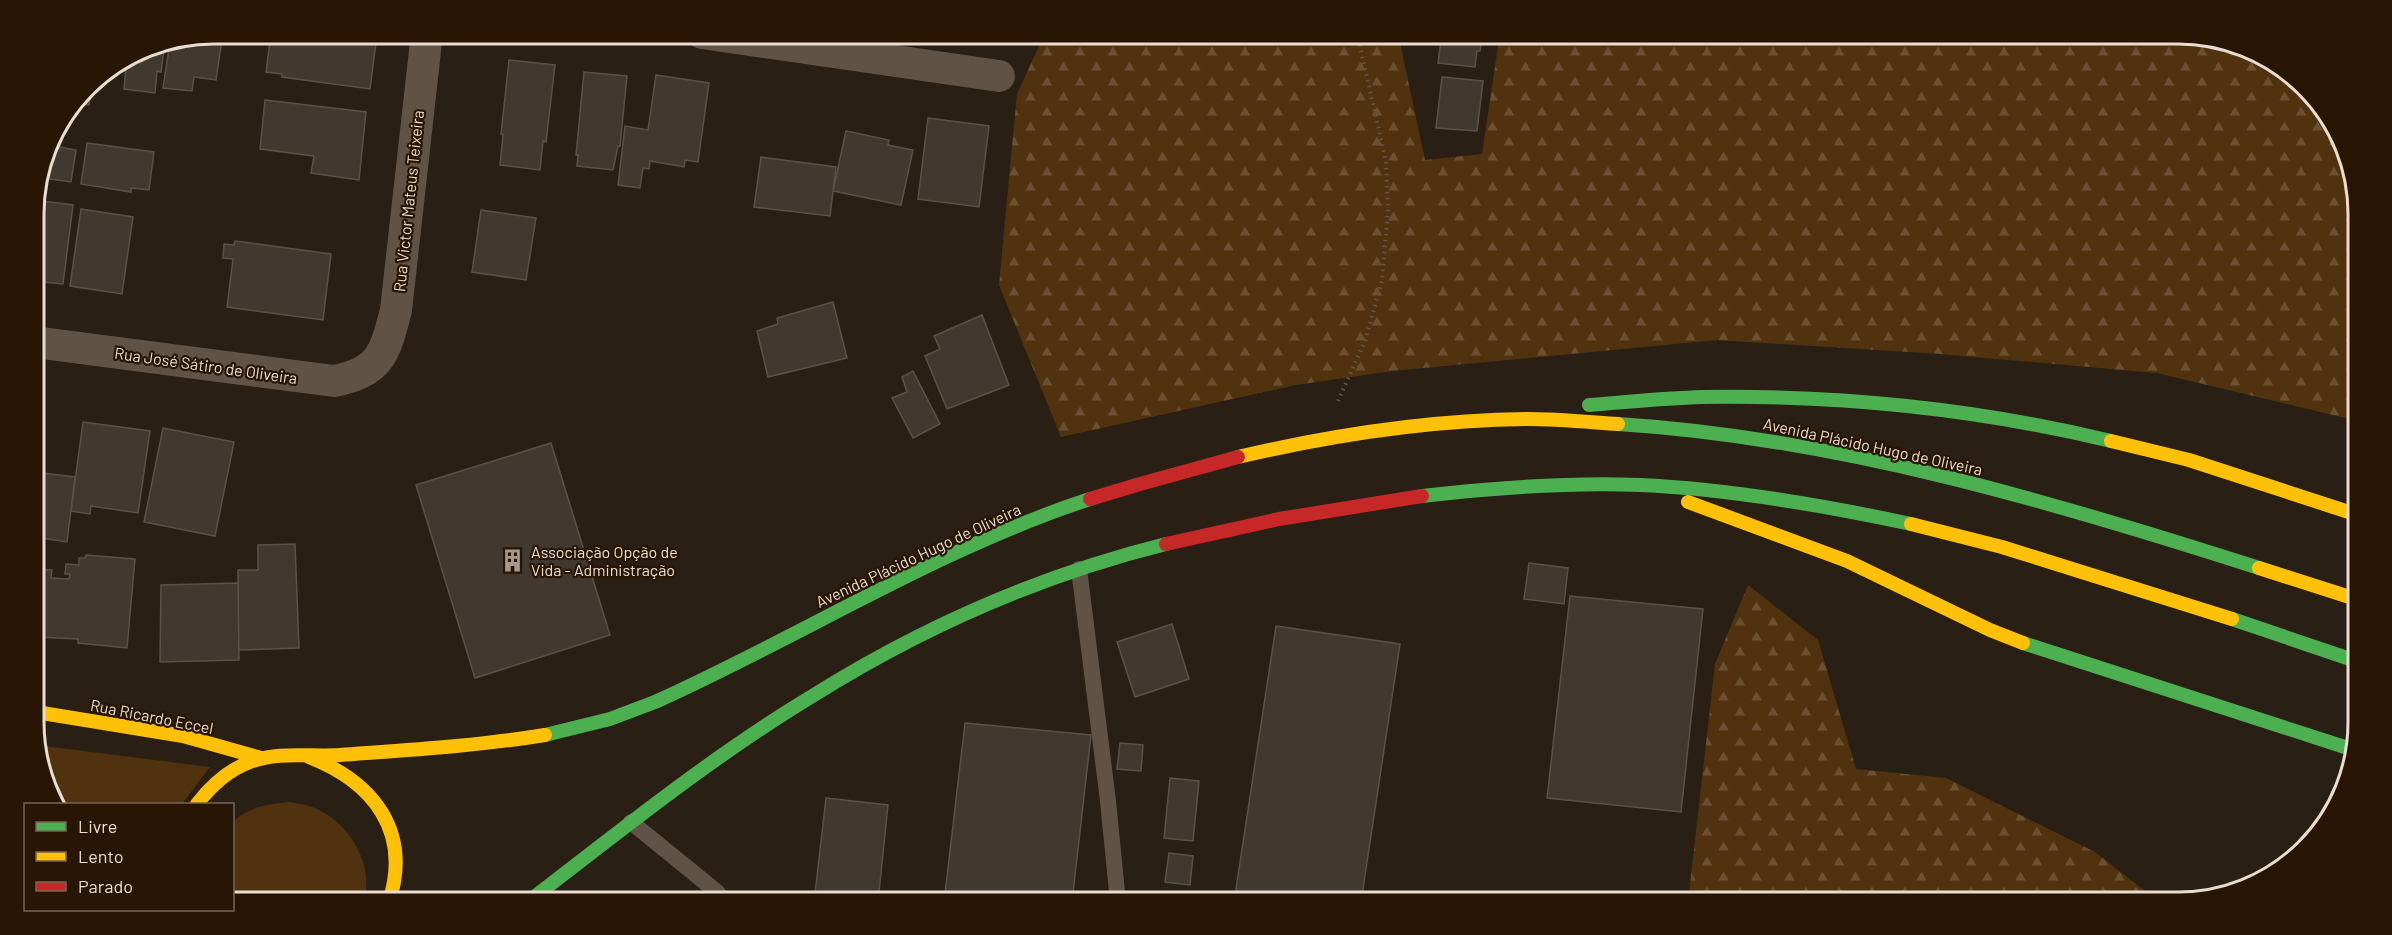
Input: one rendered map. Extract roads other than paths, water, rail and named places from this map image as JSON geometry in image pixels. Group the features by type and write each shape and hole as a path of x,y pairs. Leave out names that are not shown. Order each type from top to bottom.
{"main road":[{"path":"1521,418 1598,403 1702,397 1840,400 1987,416 2068,431 2189,460 2348,512"},
{"name":"Avenida Plácido Hugo de Oliveira","path":"261,758 309,757 481,744 532,738 590,725 635,710 689,687 920,569 1016,526 1101,495 1198,467 1320,440 1407,428 1521,418 1673,426 1750,435 1858,456 1975,484 2112,522 2348,597"},
{"path":"1641,485 1847,561 1990,630 2045,652 2346,747"},
{"path":"541,892 718,757 793,708 921,635 1002,599 1079,569 1186,539 1265,521 1356,505 1464,490 1641,485 1846,510 1921,526 2029,555 2249,624 2348,658"},
{"name":"Rua Ricardo Eccel","path":"43,713 183,736 261,758"},
{"path":"309,757 340,770 366,790 384,816 395,847 396,879 392,892"},
{"path":"198,803 227,773 261,758"}],"street":[{"name":"Rua Victor Mateus Teixeira","path":"374,366 388,342 396,310 426,44"},
{"path":"778,44 999,76"},
{"name":"Rua José Sátiro de Oliveira","path":"44,343 334,381 356,377 374,366"}],"lane":[{"path":"1079,569 1117,892"},
{"path":"631,822 717,892"}],"place":[{"name":"Associação Opção de Vida - Administração","path":"513,560"}]}
